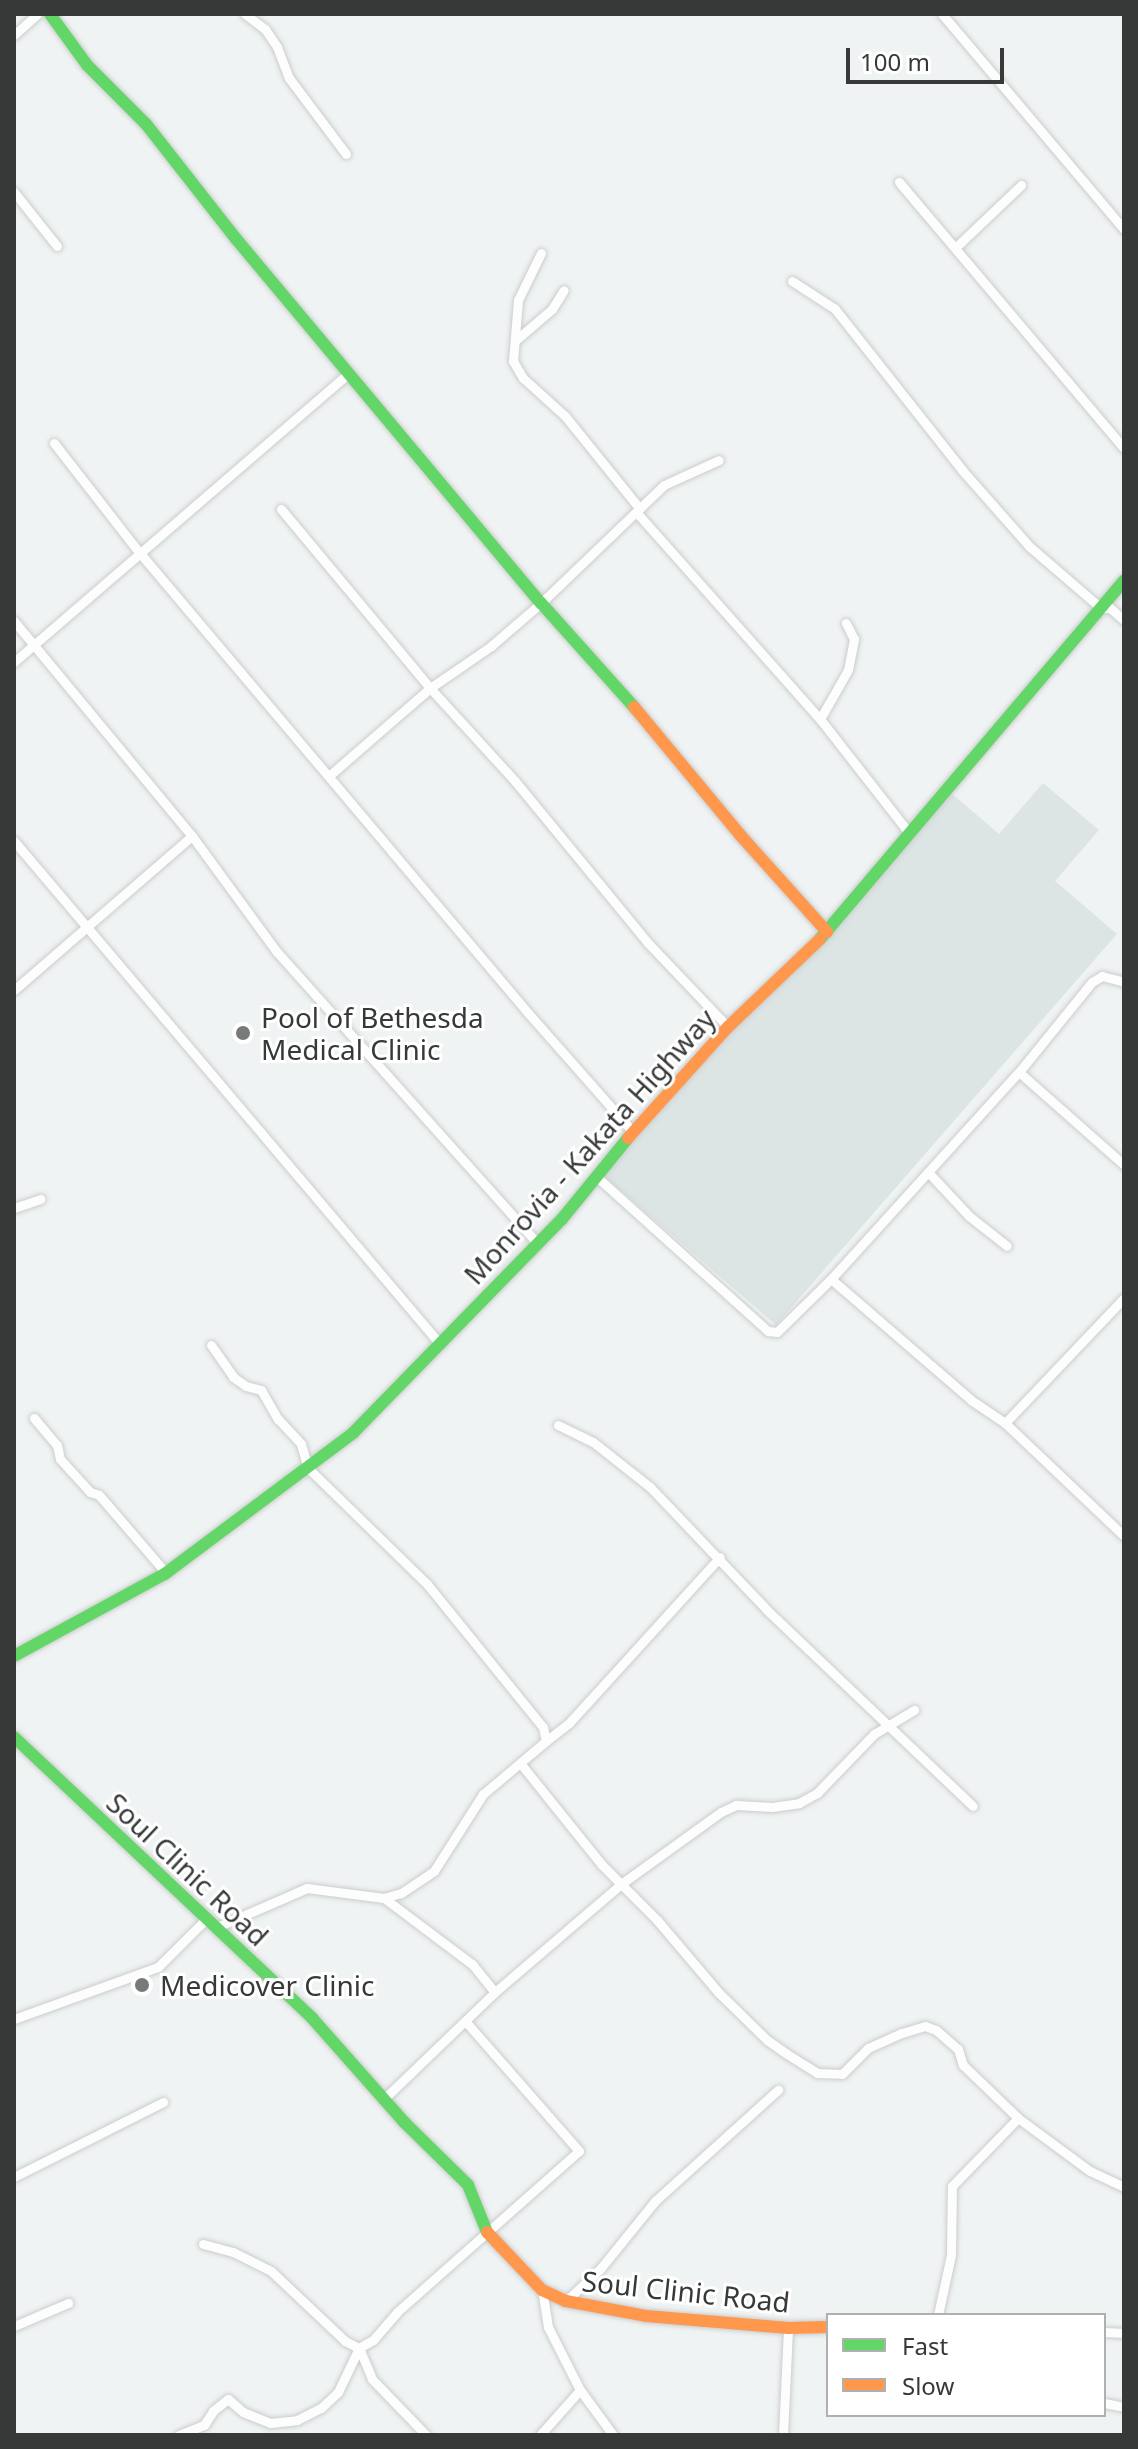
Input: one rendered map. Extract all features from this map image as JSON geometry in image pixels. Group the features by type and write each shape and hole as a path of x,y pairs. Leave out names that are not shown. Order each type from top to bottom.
{"main road":[{"path":"50,14 87,65 146,124 237,240 541,603 610,678 741,836 827,932"},
{"name":"Monrovia - Kakata Highway","path":"14,1656 166,1573 353,1433 598,1178 633,1132 728,1027 827,932 1124,581"},
{"name":"Soul Clinic Road","path":"14,1737 312,2018 404,2122 468,2185 486,2231 542,2290 566,2301 646,2316 788,2328 826,2327"}],"street":[{"path":"14,35 37,14"},
{"path":"245,14 265,29 277,47 289,78 346,154"},
{"path":"942,14 1124,229"},
{"path":"899,182 1124,448"},
{"path":"956,247 1021,185"},
{"path":"14,192 57,246"},
{"path":"541,253 518,300 513,361 523,378 565,416 638,511 820,719 910,834"},
{"path":"792,281 835,309 962,470 1030,547 1101,608 1110,608 1124,620"},
{"path":"517,339 552,309 564,290"},
{"path":"14,662 349,373"},
{"path":"54,443 139,552 529,1014 633,1132"},
{"path":"330,775 430,688 491,646 541,603 664,485 719,460"},
{"path":"281,509 430,688 515,781 648,943 728,1027"},
{"path":"14,621 192,836 277,952 536,1242"},
{"path":"820,719 848,670 854,639 846,623"},
{"path":"14,990 192,836"},
{"path":"14,841 440,1344"},
{"path":"598,1178 772,1333 831,1279 1019,1072 1092,982 1102,976 1124,982"},
{"path":"1019,1072 1124,1165"},
{"path":"928,1172 969,1216 1007,1246"},
{"path":"14,1208 40,1199"},
{"path":"831,1279 971,1400 1005,1423 1124,1536"},
{"path":"1005,1423 1124,1298"},
{"path":"211,1345 233,1377 246,1386 261,1390 278,1419 301,1444 308,1468 427,1584 543,1727 546,1741"},
{"path":"34,1418 57,1445 60,1459 90,1492 99,1495 166,1573"},
{"path":"558,1425 593,1442 624,1463 720,1557 767,1610 886,1725 939,1770 973,1806"},
{"path":"14,2019 158,1967 210,1924 307,1888 384,1898 401,1893 434,1871 483,1794 569,1723 720,1557"},
{"path":"385,2098 467,2023 495,1992 621,1884 721,1812 736,1805 772,1807 799,1803 817,1793 886,1725 914,1710"},
{"path":"520,1763 602,1865 757,2030 817,2073 842,2074 868,2048 925,2026 945,2035 958,2049 963,2065 1018,2118 1090,2171 1124,2187"},
{"path":"384,1898 472,1964 495,1992"},
{"path":"179,2435 204,2425 213,2411 228,2399 243,2412 270,2423 297,2420 309,2414 338,2392 359,2348 373,2340 397,2312 579,2148 467,2023"},
{"path":"566,2301 600,2269 655,2201 778,2090"},
{"path":"14,2177 163,2102"},
{"path":"938,2313 951,2255 952,2186 1018,2118"},
{"path":"203,2244 233,2252 271,2271 345,2341 359,2348 372,2379 426,2435"},
{"path":"542,2290 548,2327 580,2390 613,2435"},
{"path":"14,2326 68,2303"},
{"path":"783,2435 788,2328"},
{"path":"540,2435 580,2390"}],"shaded area":[{"path":"1043,783 1099,830 1055,881 1117,934 776,1325 604,1176 944,787 999,834"}],"traffic: fast":[{"path":"50,14 87,65 146,124 237,240 541,603 634,707"},
{"path":"820,939 1124,581"},
{"path":"14,1656 166,1573 353,1433 562,1219 628,1138"},
{"path":"14,1737 312,2018 404,2122 468,2185 487,2232"}],"traffic: slow":[{"path":"634,707 741,836 827,932"},
{"path":"628,1138 728,1027 820,939"},
{"path":"487,2232 542,2290 566,2301 646,2316 788,2328 826,2327"}],"place":[{"name":"Pool of Bethesda Medical Clinic","path":"243,1033"},
{"name":"Medicover Clinic","path":"142,1985"}]}
